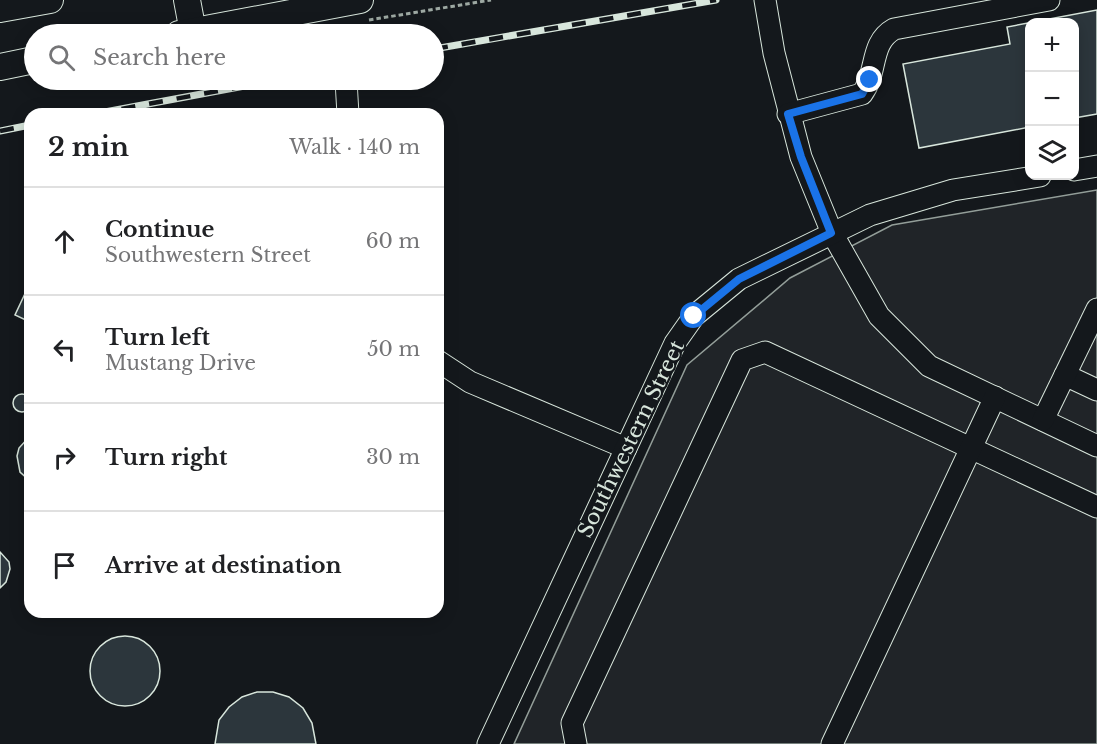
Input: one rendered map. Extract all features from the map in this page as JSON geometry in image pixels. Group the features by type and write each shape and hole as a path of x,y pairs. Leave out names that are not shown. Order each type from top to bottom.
{"main road":[{"path":"0,9 50,0"},
{"path":"186,24 187,0"},
{"path":"258,24 361,11"},
{"path":"0,67 24,62"}],"street":[{"path":"765,0 788,114 801,157 831,233 879,316 929,366 1097,447"},
{"path":"788,114 862,94 870,80 879,45 887,33 894,29 1049,0"},
{"path":"347,90 348,108"},
{"path":"1079,169 1097,166"},
{"name":"Southwestern Street","path":"488,744 675,343 694,316 739,279 870,215 952,190 1025,178"},
{"path":"1043,420 1097,309"},
{"path":"576,744 572,723 742,360 765,352 1097,507"},
{"path":"444,365 470,382 626,448"},
{"path":"1065,375 1097,390"},
{"path":"832,744 995,398"}],"path":[{"path":"361,11 491,0"}],"shaded area":[{"path":"1097,190 1097,744 514,744 687,365 790,278 892,225"}],"building":[{"path":"1097,10 1097,114 1079,117 1079,18 1054,18"},
{"path":"1025,24 1025,128 919,148 903,64 1010,44 1007,27"},
{"path":"24,296 24,319 15,315"},
{"path":"24,395 24,411 22,412 16,409 13,403 16,397"},
{"path":"24,443 24,476 20,472 17,456 19,448"},
{"path":"0,552 9,562 10,569 6,582 0,588"},
{"path":"125,636 138,639 150,646 157,658 160,671 157,684 150,696 138,703 125,706 112,703 100,696 93,684 90,671 93,658 100,646 112,639"},
{"path":"257,692 273,692 289,697 303,708 312,723 316,744 215,744 219,720 229,707 242,697"}],"railway":[{"path":"444,47 716,0"},
{"path":"126,108 223,90"},
{"path":"0,131 24,126"}],"route":[{"path":"694,316 739,279 831,233 801,157 788,114 862,94 870,80"}]}
